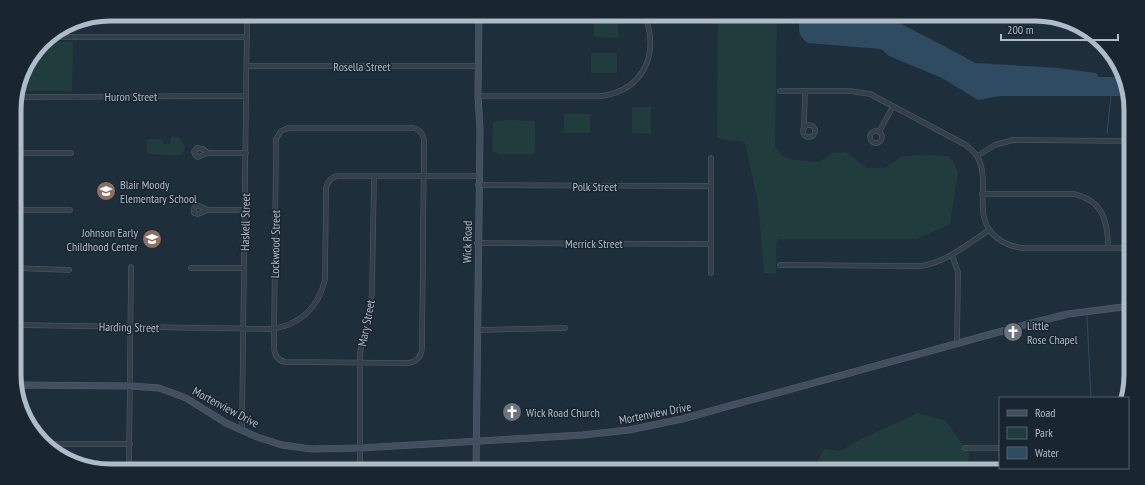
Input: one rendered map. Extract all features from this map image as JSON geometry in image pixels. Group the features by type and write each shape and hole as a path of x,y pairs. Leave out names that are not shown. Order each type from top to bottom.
{"street":[{"name":"Haskell Street","path":"242,430 247,21"},
{"name":"Wick Road","path":"476,464 477,243 480,117 478,96 479,21"},
{"path":"478,96 601,96 615,94 633,83 641,74 649,58 651,40 648,21"},
{"path":"59,37 247,37"},
{"name":"Rosella Street","path":"246,66 478,66"},
{"path":"780,91 860,92 870,94 966,145 977,156 982,172 984,217 989,230 1002,242 1016,247 1124,248"},
{"path":"804,128 805,91"},
{"name":"Huron Street","path":"22,96 246,96"},
{"path":"879,132 893,106"},
{"name":"Lockwood Street","path":"360,362 286,362 278,358 274,352 276,139 281,131 288,128 414,128 422,134 424,140 424,176"},
{"path":"977,156 995,145 1013,140 1124,141"},
{"path":"21,153 71,153"},
{"path":"208,153 246,153"},
{"path":"711,158 711,273"},
{"name":"Harding Street","path":"21,326 274,328 289,325 303,317 314,305 321,292 324,279 326,188 329,180 337,176 374,176"},
{"path":"374,176 478,176"},
{"name":"Mary Street","path":"360,464 360,362 361,343 372,294 374,176"},
{"path":"360,362 411,363 419,358 422,349 424,176"},
{"name":"Polk Street","path":"478,185 711,186"},
{"path":"982,194 1074,194 1082,196 1098,207 1104,216 1108,228 1108,248"},
{"path":"21,210 70,210"},
{"path":"208,210 245,210"},
{"path":"780,265 922,266 940,261 989,230"},
{"name":"Merrick Street","path":"477,243 710,244"},
{"path":"952,254 958,272 957,344"},
{"path":"129,464 132,267"},
{"path":"21,268 69,270"},
{"path":"191,268 244,268"},
{"name":"Mortenview Drive","path":"22,385 131,386 159,388 186,398 226,423 272,442 300,448 322,450 583,435 654,425 705,413 1056,317 1124,307"},
{"path":"476,330 565,328"},
{"path":"54,444 130,444"},
{"path":"966,448 999,448"}],"green space":[{"path":"594,21 618,21 618,38 594,37"},
{"path":"718,21 777,21 775,146 782,156 795,160 819,162 832,153 846,152 867,168 885,168 901,157 915,155 949,156 958,172 950,224 917,239 779,239 776,243 776,274 764,273 758,202 745,143 741,141 724,140 717,137"},
{"path":"52,42 73,42 72,91 23,91 30,70 39,56"},
{"path":"591,53 617,53 617,73 591,73"},
{"path":"632,107 651,107 651,134 632,133"},
{"path":"564,114 590,114 590,133 564,133"},
{"path":"500,120 533,121 535,123 534,154 499,154 492,151 493,123"},
{"path":"171,136 178,137 183,141 185,146 183,154 175,156 149,154 147,152 147,141 149,139 162,139 164,144 170,144"},
{"path":"918,413 946,421 969,453 968,464 816,464 824,449 840,451 861,439"}],"water":[{"path":"800,21 896,21 975,63 1058,68 1096,73 1099,77 1117,77 1123,96 1001,96 978,100 942,78 889,56 881,49 808,43 802,38 799,26"}],"waterway":[{"path":"1107,133 1111,96"},
{"path":"1087,316 1091,397"}],"railway":[{"path":"1034,21 1060,25"}],"place":[{"name":"Blair Moody Elementary School","path":"106,191"},
{"name":"Johnson Early Childhood Center","path":"152,239"},
{"name":"Little Rose Chapel","path":"1013,332"},
{"name":"Wick Road Church","path":"512,412"}]}
